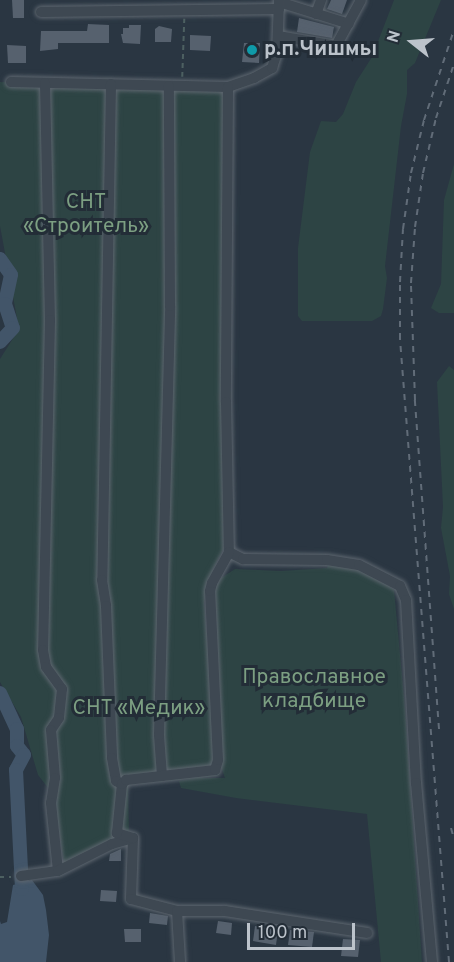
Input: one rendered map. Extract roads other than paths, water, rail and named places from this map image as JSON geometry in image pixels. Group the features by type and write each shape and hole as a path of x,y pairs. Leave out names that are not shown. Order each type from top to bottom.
{"street":[{"path":"316,14 321,0"},
{"path":"278,36 333,46 340,42 361,0"},
{"path":"11,82 228,87 254,78 272,68 278,36 279,4"},
{"path":"41,12 184,10 279,4 349,24"},
{"path":"45,83 50,320 43,650 46,667 62,689 58,718 51,730 55,778 51,803 58,871"},
{"path":"111,84 102,580 106,606 112,758 116,781 122,784"},
{"path":"162,776 159,735 170,306 169,86"},
{"path":"133,838 117,833 122,784 126,780 215,770 218,760 210,591 229,552 226,402 228,87"},
{"path":"229,552 243,559 327,560 359,565 400,586 406,600 416,783 432,962"},
{"path":"27,876 58,871 112,844 133,838"},
{"path":"133,838 131,899 177,911 225,911 367,933"},
{"path":"177,911 180,962"}],"water":[{"path":"32,880 43,895 46,910 49,935 46,962 0,962 0,921 1,924 7,922 13,885"}],"waterway":[{"path":"0,259 11,275 5,304 13,328 0,342"},
{"path":"0,693 17,729 17,746 24,755 16,770 22,889"}],"railway":[{"path":"449,962 400,339 400,282 403,229 411,173 424,120 454,30"},
{"path":"439,729 415,400 411,283 415,227 423,173 436,118 454,64"},
{"path":"451,828 454,839"}],"place":[{"name":"р.п.Чишмы","path":"252,50"}],"park label":[{"name":"СНТ «Строитель»","path":"86,215"},
{"name":"Православное кладбище","path":"314,690"},
{"name":"СНТ «Медик»","path":"139,709"}]}
